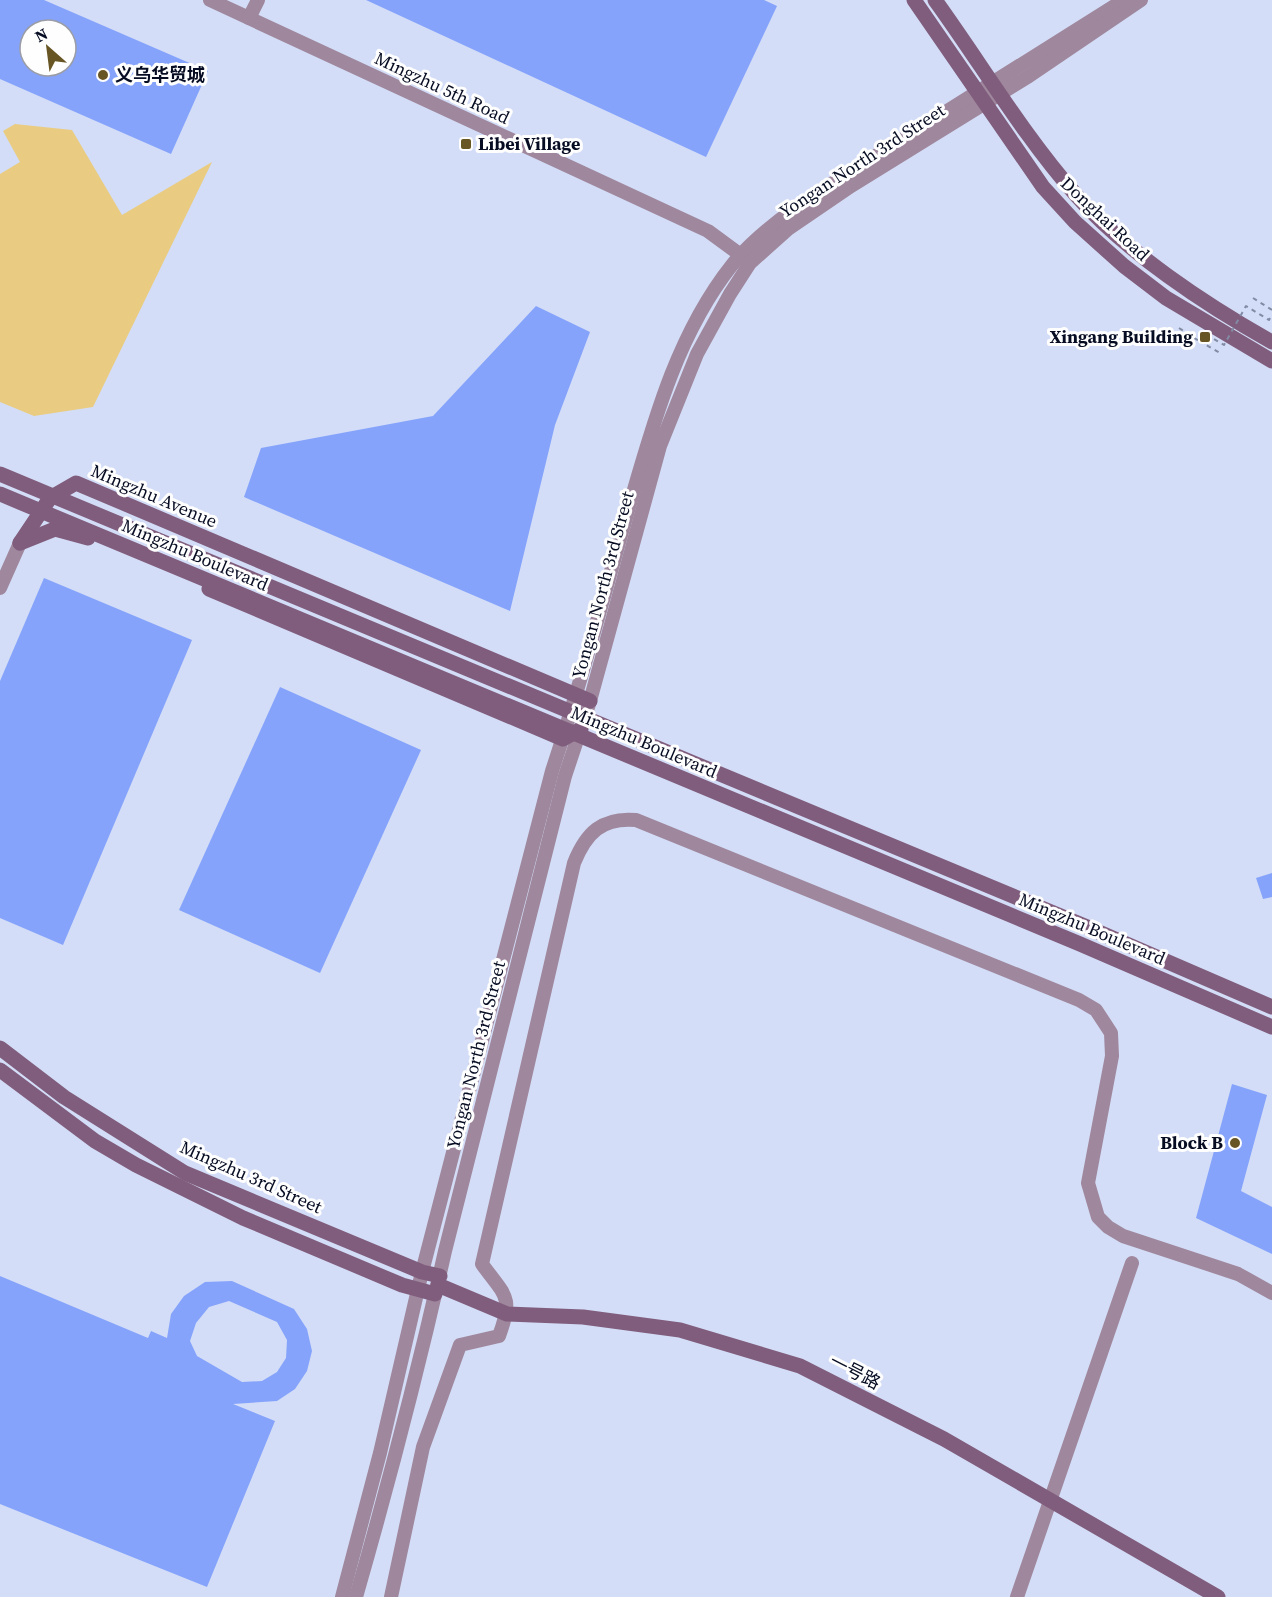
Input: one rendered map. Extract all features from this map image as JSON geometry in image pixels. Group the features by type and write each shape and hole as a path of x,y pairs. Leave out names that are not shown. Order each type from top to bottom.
{"street":[{"name":"Mingzhu 5th Road","path":"210,0 708,231 745,259"},
{"path":"249,18 258,0"},
{"name":"Donghai Road","path":"914,0 1043,187 1075,222 1109,253 1166,298 1272,361"},
{"name":"Donghai Road","path":"935,0 1056,171 1106,226 1138,253 1229,316 1272,342"},
{"name":"Yongan North 3rd Street","path":"342,1597 381,1453 422,1272 552,771 563,739 583,699 660,446 676,404 711,327 745,259 804,203 980,97 1124,0"},
{"name":"Yongan North 3rd Street","path":"995,87 1029,76 1141,0"},
{"name":"Mingzhu Boulevard","path":"0,474 1272,1007"},
{"name":"Mingzhu Avenue","path":"20,543 50,498 76,483 583,699"},
{"name":"Mingzhu Boulevard","path":"0,494 1080,944 1272,1027"},
{"path":"0,588 20,543 55,529 76,532 563,739 581,729"},
{"name":"Yongan North 3rd Street","path":"356,1597 388,1486 565,776 581,729 583,699"},
{"path":"391,1597 423,1447 460,1345 499,1336 507,1314 508,1299 482,1264 574,863 580,847 591,834 618,818 636,819 1079,1000 1096,1010 1111,1033 1112,1056 1088,1183 1098,1217 1108,1227 1123,1236 1238,1274 1272,1293"},
{"name":"Mingzhu 3rd Street","path":"0,1048 64,1097 185,1173 422,1272 437,1285"},
{"path":"0,1070 95,1141 145,1170 243,1218 419,1291 437,1285"},
{"path":"1017,1597 1132,1263"},
{"name":"一号路","path":"437,1285 507,1314 582,1317 680,1330 800,1366 944,1439 1218,1597"}],"path":[{"path":"1252,298 1272,310"},
{"path":"1199,340 1204,333 1224,345 1246,306 1269,320 1272,315"},
{"path":"1179,328 1220,353"}],"shaded area":[{"path":"15,124 72,130 122,215 212,162 93,407 34,416 0,402 0,174 20,162 3,131"}],"building":[{"name":"义乌华贸城","path":"0,0 44,0 208,71 171,154 0,79"},
{"path":"366,0 764,0 777,6 706,157"},
{"path":"536,306 590,332 555,425 510,611 244,497 261,448 433,416"},
{"path":"44,578 192,640 63,945 0,918 0,681"},
{"path":"280,687 421,750 320,973 179,910"},
{"path":"1272,873 1272,897 1263,899 1256,878"},
{"name":"Block B","path":"1232,1084 1267,1095 1241,1191 1272,1207 1272,1254 1196,1218"},
{"path":"0,1276 148,1338 151,1331 167,1338 171,1314 184,1296 205,1282 232,1281 294,1309 307,1329 312,1351 307,1371 295,1389 277,1401 233,1404 275,1421 207,1587 0,1504","holes":["229,1301 277,1322 287,1340 286,1358 277,1372 262,1381 242,1382 197,1356 190,1341 196,1323 209,1307"]}],"place":[{"name":"义乌华贸城","path":"103,75"},
{"name":"Libei Village","path":"466,144"},
{"name":"Xingang Building","path":"1205,337"},
{"name":"Block B","path":"1235,1143"}]}
